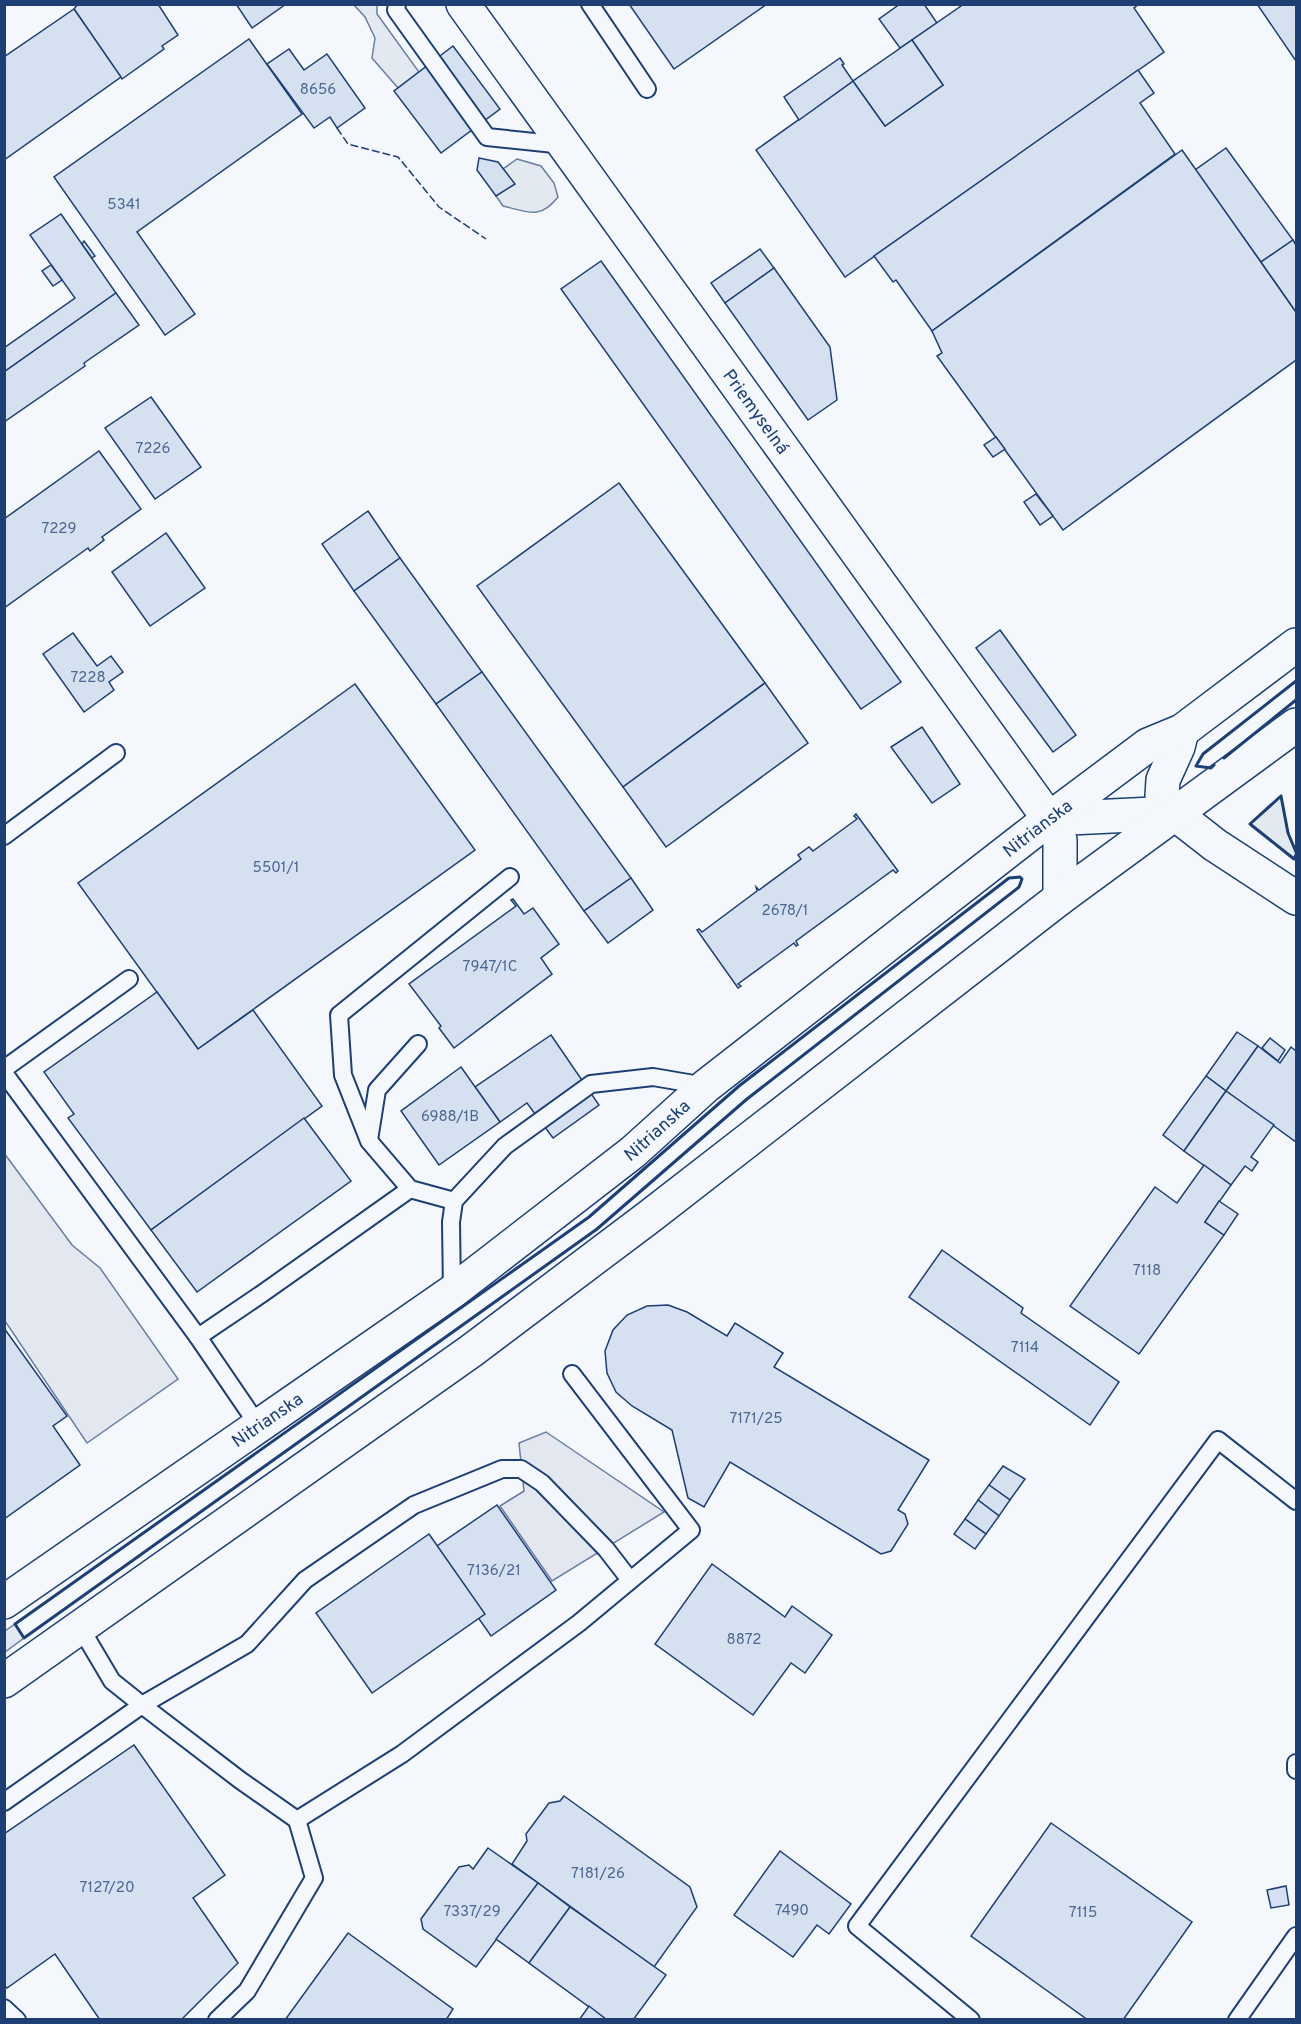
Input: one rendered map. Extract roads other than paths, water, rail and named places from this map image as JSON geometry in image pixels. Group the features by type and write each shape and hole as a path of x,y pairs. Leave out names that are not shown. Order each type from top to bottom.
{"main road":[{"name":"Priemyselná","path":"464,4 1048,819 1060,840 1060,898"},
{"name":"Nitrianska","path":"4,1602 452,1292 633,1152 706,1086 1048,819 1149,745 1182,731 1296,645"},
{"path":"4,1681 471,1351 649,1217 1060,898 1296,725"},
{"path":"1182,731 1178,747 1163,780 1162,796 1174,813 1215,845 1296,898"},
{"path":"1048,819 1174,813"}],"lane":[{"path":"397,4 396,10 487,137 564,145"},
{"path":"590,4 647,89"},
{"path":"4,836 116,753"},
{"path":"454,1201 410,1190 369,1141 344,1075 339,1015 510,877"},
{"path":"129,979 4,1071 198,1337 258,1425"},
{"path":"369,1141 376,1090 418,1044"},
{"path":"452,1292 451,1222 454,1201 505,1146 591,1084 653,1077 706,1086"},
{"path":"198,1337 410,1190"},
{"path":"297,1820 402,1755 579,1623 691,1530 572,1374"},
{"path":"971,2019 857,1926 1218,1440 1296,1501"},
{"path":"4,1802 142,1706 247,1644 305,1580 414,1505 502,1469 521,1469 542,1483 606,1549 630,1580"},
{"path":"80,1627 112,1681 240,1780 297,1820 314,1878 247,1991 217,2019"},
{"path":"1296,1763 1296,1770"},
{"path":"1237,2019 1296,1936"},
{"path":"4,2008 17,2019"}]}
